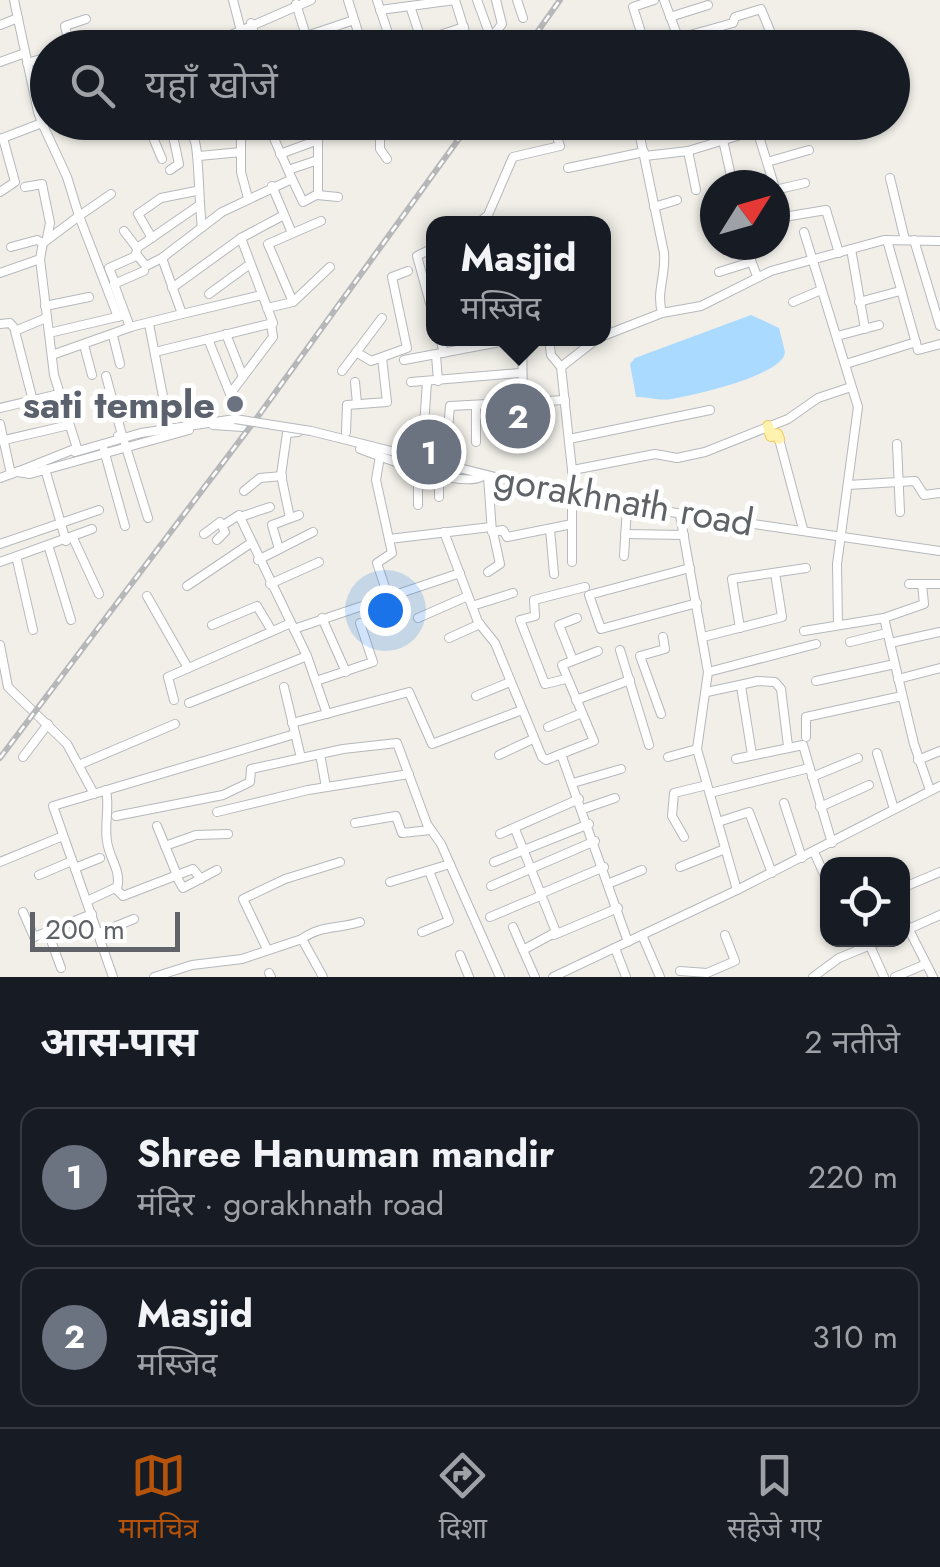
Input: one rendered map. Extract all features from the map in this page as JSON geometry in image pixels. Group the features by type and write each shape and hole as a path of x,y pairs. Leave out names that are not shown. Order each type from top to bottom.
{"main road":[{"path":"768,426 771,436 778,434 778,439"}],"street":[{"path":"14,0 30,72"},
{"path":"233,0 240,27"},
{"path":"234,30 311,0"},
{"path":"348,0 357,30"},
{"path":"387,30 379,5 410,6 455,0 464,28 459,30"},
{"path":"477,0 488,30"},
{"path":"496,0 502,24 497,30"},
{"path":"517,0 523,18"},
{"path":"640,30 632,3 654,0"},
{"path":"664,0 675,30"},
{"path":"296,4 304,30"},
{"path":"410,6 418,30"},
{"path":"670,17 708,6"},
{"path":"714,30 733,23 735,17 761,9 770,30"},
{"path":"0,24 18,18"},
{"path":"65,30 64,26 86,19"},
{"path":"324,30 354,20"},
{"path":"251,22 253,30"},
{"path":"0,62 30,58"},
{"path":"0,192 15,182 1,139 30,128"},
{"path":"52,140 79,216 122,316 131,328"},
{"path":"154,140 162,158"},
{"path":"170,170 179,164 173,140"},
{"path":"195,140 199,156 196,191 202,227"},
{"path":"241,140 248,198"},
{"path":"276,140 316,223 268,246 299,312"},
{"path":"280,154 318,140 317,195"},
{"path":"380,140 387,159"},
{"path":"487,216 513,158 560,146 558,140"},
{"path":"641,140 664,258 657,293 662,313"},
{"path":"568,168 644,154 688,151 722,140 729,170"},
{"path":"761,140 769,170"},
{"path":"767,162 810,150"},
{"path":"688,151 696,190"},
{"path":"199,156 241,152"},
{"path":"124,230 146,266 248,198 318,160"},
{"path":"890,178 940,326"},
{"path":"790,186 805,183"},
{"path":"26,187 42,184 50,223 40,260 46,318 59,394 77,448"},
{"path":"272,186 292,234"},
{"path":"152,238 138,214 160,198 196,191"},
{"path":"11,247 45,240 110,194"},
{"path":"303,202 317,195 338,197"},
{"path":"654,207 677,200"},
{"path":"122,316 109,268 198,206"},
{"path":"790,217 826,210 838,254"},
{"path":"172,288 241,238 284,215"},
{"path":"804,232 858,412 840,535 838,625"},
{"path":"208,339 228,393 273,336 241,238"},
{"path":"886,240 916,342 922,352 940,344"},
{"path":"611,333 662,313 701,306 757,276 851,249 886,240 940,241"},
{"path":"851,249 865,328"},
{"path":"426,252 417,256 426,284"},
{"path":"162,258 182,314"},
{"path":"0,273 40,260"},
{"path":"719,272 751,262 757,276"},
{"path":"209,294 250,264"},
{"path":"267,308 294,302 330,267"},
{"path":"115,283 144,271"},
{"path":"356,352 371,361 407,348 392,276 408,271"},
{"path":"792,302 820,290"},
{"path":"859,302 900,291"},
{"path":"52,354 131,328 262,295"},
{"path":"45,306 89,297"},
{"path":"50,333 122,316"},
{"path":"16,330 46,318"},
{"path":"342,370 382,318"},
{"path":"0,324 8,323 16,330 32,401"},
{"path":"150,324 168,417"},
{"path":"155,352 271,324"},
{"path":"837,336 879,325"},
{"path":"226,334 243,378"},
{"path":"113,336 120,364"},
{"path":"846,364 916,342"},
{"path":"84,345 92,375"},
{"path":"438,381 440,346"},
{"path":"404,360 481,346"},
{"path":"522,346 523,403"},
{"path":"550,346 560,367 573,470 572,562"},
{"path":"560,367 589,346"},
{"path":"346,432 346,407 388,402 382,358"},
{"path":"411,382 520,374"},
{"path":"0,478 122,435 106,376"},
{"path":"355,382 357,404"},
{"path":"422,455 427,382"},
{"path":"573,470 655,454 677,458 702,453 788,420 818,398 851,387"},
{"path":"0,408 59,394"},
{"path":"448,430 450,406 564,400"},
{"path":"476,406 476,442"},
{"path":"117,419 157,408"},
{"path":"569,438 710,410"},
{"name":"gorakhnath road","path":"14,473 141,433 235,419 311,431 574,497 940,551"},
{"path":"0,424 14,473"},
{"path":"14,473 30,474 125,444 215,424 243,427"},
{"path":"2,441 69,425"},
{"path":"279,549 272,526 295,517 282,476 290,430 439,474 470,480 485,477 500,564 488,572"},
{"path":"778,439 803,529"},
{"path":"125,444 148,518"},
{"path":"898,444 900,512"},
{"path":"104,450 125,526"},
{"path":"380,456 376,480 390,556 376,566 390,599"},
{"path":"418,468 418,505"},
{"path":"45,469 61,524 99,594"},
{"path":"439,474 439,497"},
{"path":"244,491 260,478 282,476"},
{"path":"848,485 918,482 924,495 940,493"},
{"path":"624,556 627,506"},
{"path":"240,517 270,507"},
{"path":"92,529 17,560 0,560 0,544 99,510"},
{"path":"222,526 236,514 240,517 307,656 327,714"},
{"path":"680,515 708,672 697,749 737,890"},
{"path":"204,534 218,522 225,532 216,540"},
{"path":"389,539 492,529 503,530 508,538 572,524"},
{"path":"550,528 554,574"},
{"path":"258,560 313,532"},
{"path":"444,532 472,606 495,643 544,760 594,740 562,665 598,652"},
{"path":"625,534 684,535"},
{"path":"187,586 250,544"},
{"path":"49,548 71,620"},
{"path":"17,560 33,630"},
{"path":"270,584 319,562"},
{"path":"690,568 589,595 599,629 697,603"},
{"path":"740,628 732,579 806,568"},
{"path":"174,700 167,679 188,668 272,631 390,599 460,573"},
{"path":"703,637 782,617 775,573"},
{"path":"909,584 940,584"},
{"path":"804,631 884,618 924,604 922,584"},
{"path":"566,679 545,684 520,620 535,616 534,600 585,588"},
{"path":"472,606 513,593"},
{"path":"147,596 188,668"},
{"path":"418,618 468,596"},
{"path":"212,625 257,606 272,631"},
{"path":"322,618 346,672"},
{"path":"573,660 559,626 577,618"},
{"path":"554,977 937,789 918,760 884,618"},
{"path":"316,681 373,662 360,623"},
{"path":"449,638 480,624"},
{"path":"850,642 940,632"},
{"path":"661,714 640,655 666,649 663,636"},
{"path":"708,672 816,644"},
{"path":"0,645 4,690 48,724 81,764 94,794"},
{"path":"620,650 649,744"},
{"path":"188,703 307,656"},
{"path":"816,681 895,664"},
{"path":"898,679 940,668"},
{"path":"576,700 646,672"},
{"path":"708,692 767,681 780,689 788,746"},
{"path":"476,696 510,682"},
{"path":"741,686 752,756"},
{"path":"284,687 301,758"},
{"path":"292,723 409,692 432,744 522,710"},
{"path":"806,737 806,718 902,696"},
{"path":"548,727 582,713"},
{"path":"23,757 48,724"},
{"path":"81,764 175,724"},
{"path":"113,977 53,806 295,734"},
{"path":"500,755 533,739"},
{"path":"116,816 230,792 250,782 251,769 395,742 431,830 500,977"},
{"path":"736,759 803,745 832,843"},
{"path":"668,757 697,749"},
{"path":"918,760 940,751"},
{"path":"877,752 894,809"},
{"path":"320,754 326,787"},
{"path":"561,754 628,942"},
{"path":"684,837 672,816 674,793 810,772 858,758"},
{"path":"573,783 622,769"},
{"path":"217,812 326,787 409,774"},
{"path":"820,807 870,785"},
{"path":"106,790 111,810 106,840 120,878 117,889"},
{"path":"583,809 615,798"},
{"path":"500,834 580,799"},
{"path":"784,803 802,858"},
{"path":"718,822 748,812 772,873"},
{"path":"355,823 396,816 402,833 431,830"},
{"path":"494,862 588,824"},
{"path":"157,826 182,888 217,870"},
{"path":"515,828 554,935"},
{"path":"165,846 196,835 228,834"},
{"path":"0,862 63,836"},
{"path":"491,886 595,841"},
{"path":"680,867 725,849"},
{"path":"814,852 820,865"},
{"path":"38,875 100,858"},
{"path":"267,949 243,899 285,879 340,862"},
{"path":"390,882 450,864"},
{"path":"490,918 604,868"},
{"path":"610,883 642,870"},
{"path":"422,932 449,921 428,871"},
{"path":"910,885 940,872"},
{"path":"117,889 122,896 177,876"},
{"path":"87,901 117,889"},
{"path":"523,950 618,908"},
{"path":"23,912 33,937 92,914"},
{"path":"910,929 940,915"},
{"path":"99,933 134,918"},
{"path":"154,977 194,965 242,958 302,939 320,928 360,922"},
{"path":"513,928 535,977"},
{"path":"48,932 62,968"},
{"path":"680,971 709,975 736,960 725,935"},
{"path":"642,936 660,977"},
{"path":"910,937 932,977"},
{"path":"302,939 322,977"},
{"path":"813,977 839,958 867,947"},
{"path":"870,947 884,977"},
{"path":"616,948 626,977"},
{"path":"460,955 469,977"},
{"path":"896,977 940,961"},
{"path":"194,965 198,977"}],"water":[{"path":"751,315 779,328 785,352 770,368 737,383 683,397 636,397 630,364 635,358"}],"railway":[{"path":"539,30 560,0"},
{"path":"0,758 259,415 458,140"}],"place":[{"name":"sati temple","path":"235,404"},
{"name":"Masjid","path":"518,416"},
{"name":"Shree Hanuman mandir","path":"429,452"}]}
